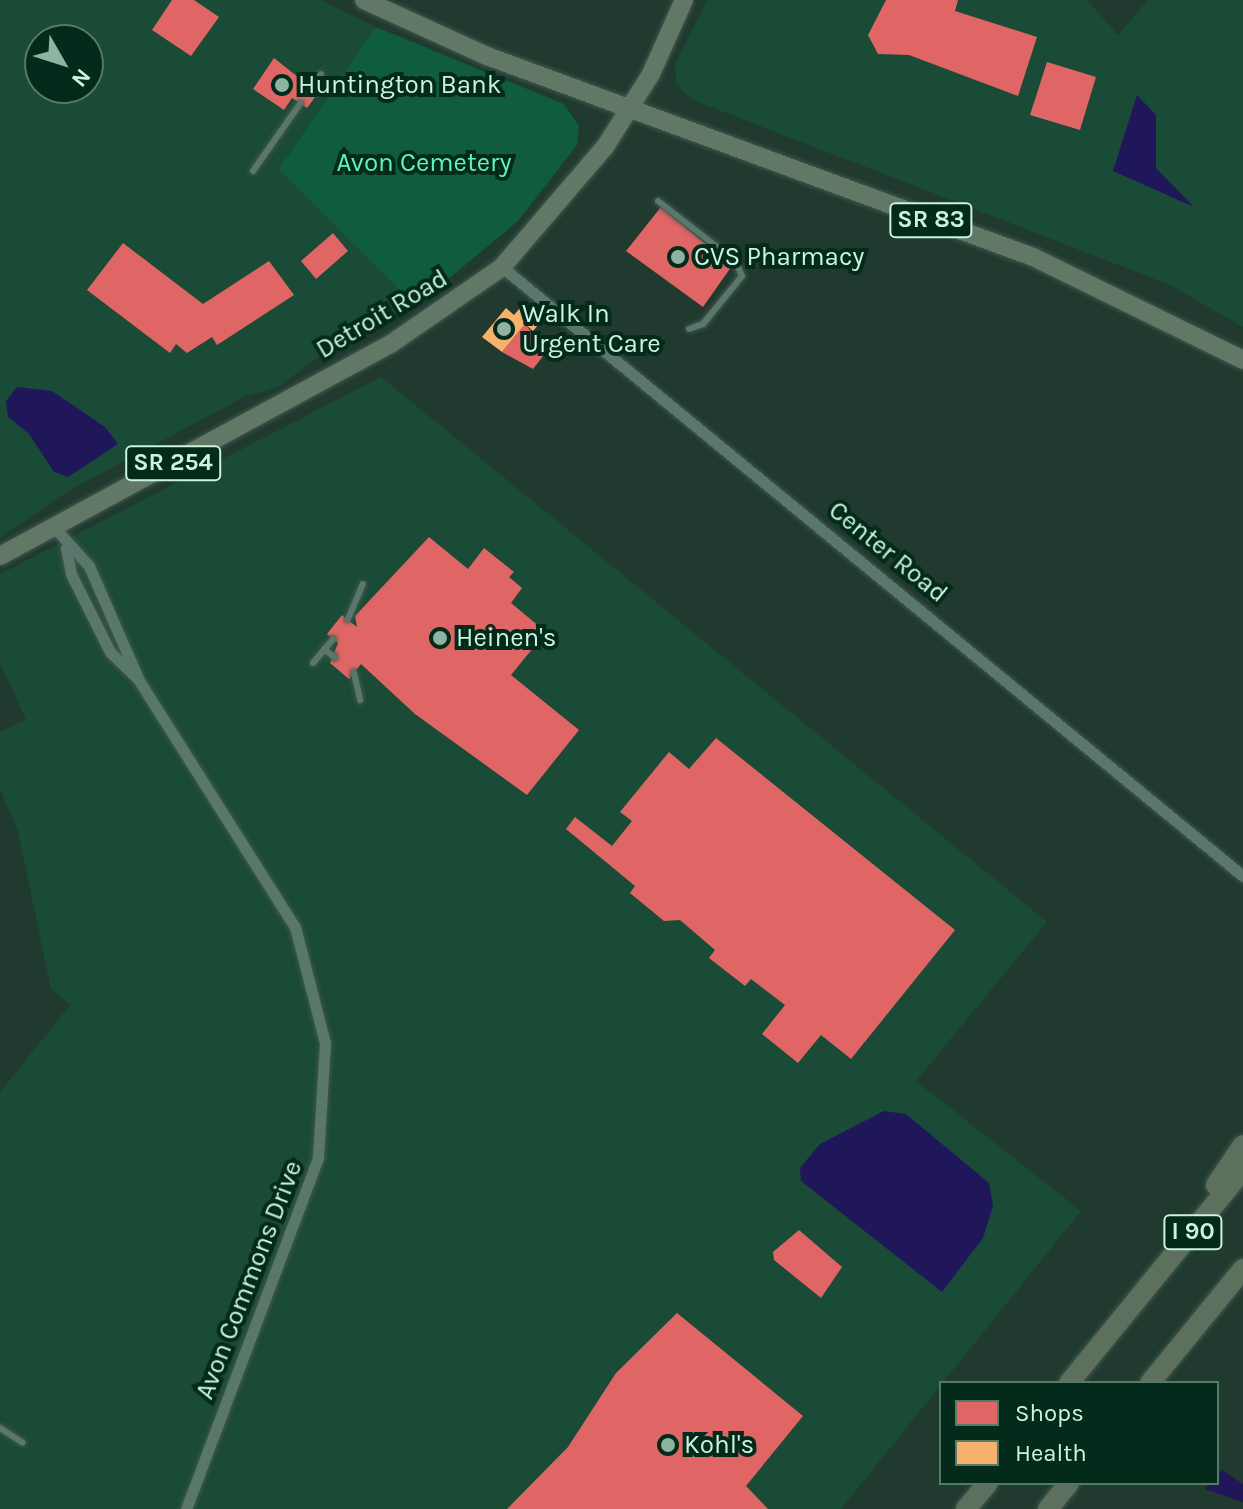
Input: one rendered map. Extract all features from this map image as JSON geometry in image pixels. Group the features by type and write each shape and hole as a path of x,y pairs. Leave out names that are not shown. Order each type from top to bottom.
{"highway":[{"path":"1143,1294 1243,1145"},
{"name":"I 90","path":"1071,1381 1243,1170"},
{"name":"I 90","path":"1152,1381 1243,1269"},
{"path":"966,1509 986,1485"},
{"path":"1048,1509 1067,1485"}],"main road":[{"name":"SR 83","path":"364,0 630,109 1033,257 1243,360"},
{"name":"Detroit Road","path":"0,556 392,343 502,267 578,183 630,109 684,0"}],"street":[{"name":"Center Road","path":"502,267 1243,876"},
{"name":"Avon Commons Drive","path":"54,527 66,548 71,574 110,652 138,679"},
{"name":"Avon Commons Drive","path":"66,548 89,566 138,679 295,927 325,1043 318,1158 186,1509"}],"lane":[{"path":"311,88 321,74"},
{"path":"253,171 300,104"},
{"path":"658,201 726,254"},
{"path":"689,329 703,324 742,276 735,260"},
{"path":"348,619 363,584"},
{"path":"313,663 333,639"},
{"path":"324,649 334,657"},
{"path":"354,673 360,700"},
{"path":"0,1428 23,1443"}],"shaded area":[{"path":"0,0 321,0 376,27 280,169 416,306 352,331 280,386 246,396 70,490 0,538"},
{"path":"707,0 1087,0 1118,35 1148,0 1243,0 1243,327 1170,285 693,100 676,84 675,64"},
{"path":"1137,95 1156,115 1156,168 1194,207 1113,171"},
{"path":"381,377 1047,922 916,1081 1081,1211 944,1381 939,1381 939,1387 841,1509 0,1509 0,1092 70,1005 51,989 18,832 0,789 0,732 26,720 0,663 0,574"},
{"path":"17,387 52,391 105,427 118,444 68,477 54,472 29,434 8,417 6,401"},
{"path":"884,1111 906,1114 989,1183 993,1206 983,1238 942,1292 801,1181 800,1168 820,1144"},
{"path":"1222,1470 1243,1484 1243,1502 1205,1489 1209,1485 1219,1485"}],"green space":[{"name":"Avon Cemetery","path":"376,27 564,104 579,126 577,145 518,221 416,306 279,169"}],"building: Shops":[{"path":"172,0 194,0 219,17 191,56 152,30"},
{"path":"886,0 958,0 955,11 1037,37 1018,96 909,55 878,54 868,35"},
{"path":"274,58 318,93 307,108 292,98 284,110 253,89"},
{"path":"1047,62 1096,77 1080,130 1030,115"},
{"path":"661,207 723,258 732,246 741,253 703,307 626,251"},
{"path":"333,233 348,251 316,279 301,261"},
{"path":"123,243 203,304 269,261 294,295 217,345 212,337 187,353 176,344 170,353 87,290"},
{"path":"525,324 547,351 533,369 502,352"},
{"path":"429,537 468,569 484,548 514,572 509,577 522,588 511,603 546,632 511,675 579,730 527,795 415,714 361,664 349,679 330,663 338,643 327,634 342,615 357,627 355,616"},
{"path":"716,738 955,930 851,1059 821,1035 798,1063 762,1034 785,1005 751,979 745,986 709,958 715,950 680,920 664,921 630,893 635,886 566,829 575,817 612,846 632,821 620,812 669,752 689,769"},
{"path":"799,1230 842,1267 821,1298 774,1260 773,1252"},
{"path":"677,1313 803,1416 746,1486 768,1509 507,1509 568,1447 616,1373"}],"building: Health":[{"path":"506,308 514,315 520,308 539,324 533,331 525,324 502,352 482,337"}],"place":[{"name":"Huntington Bank","path":"282,85"},
{"name":"CVS Pharmacy","path":"678,257"},
{"name":"Walk In Urgent Care","path":"504,329"},
{"name":"Heinen's","path":"440,638"},
{"name":"Kohl's","path":"668,1445"}]}
